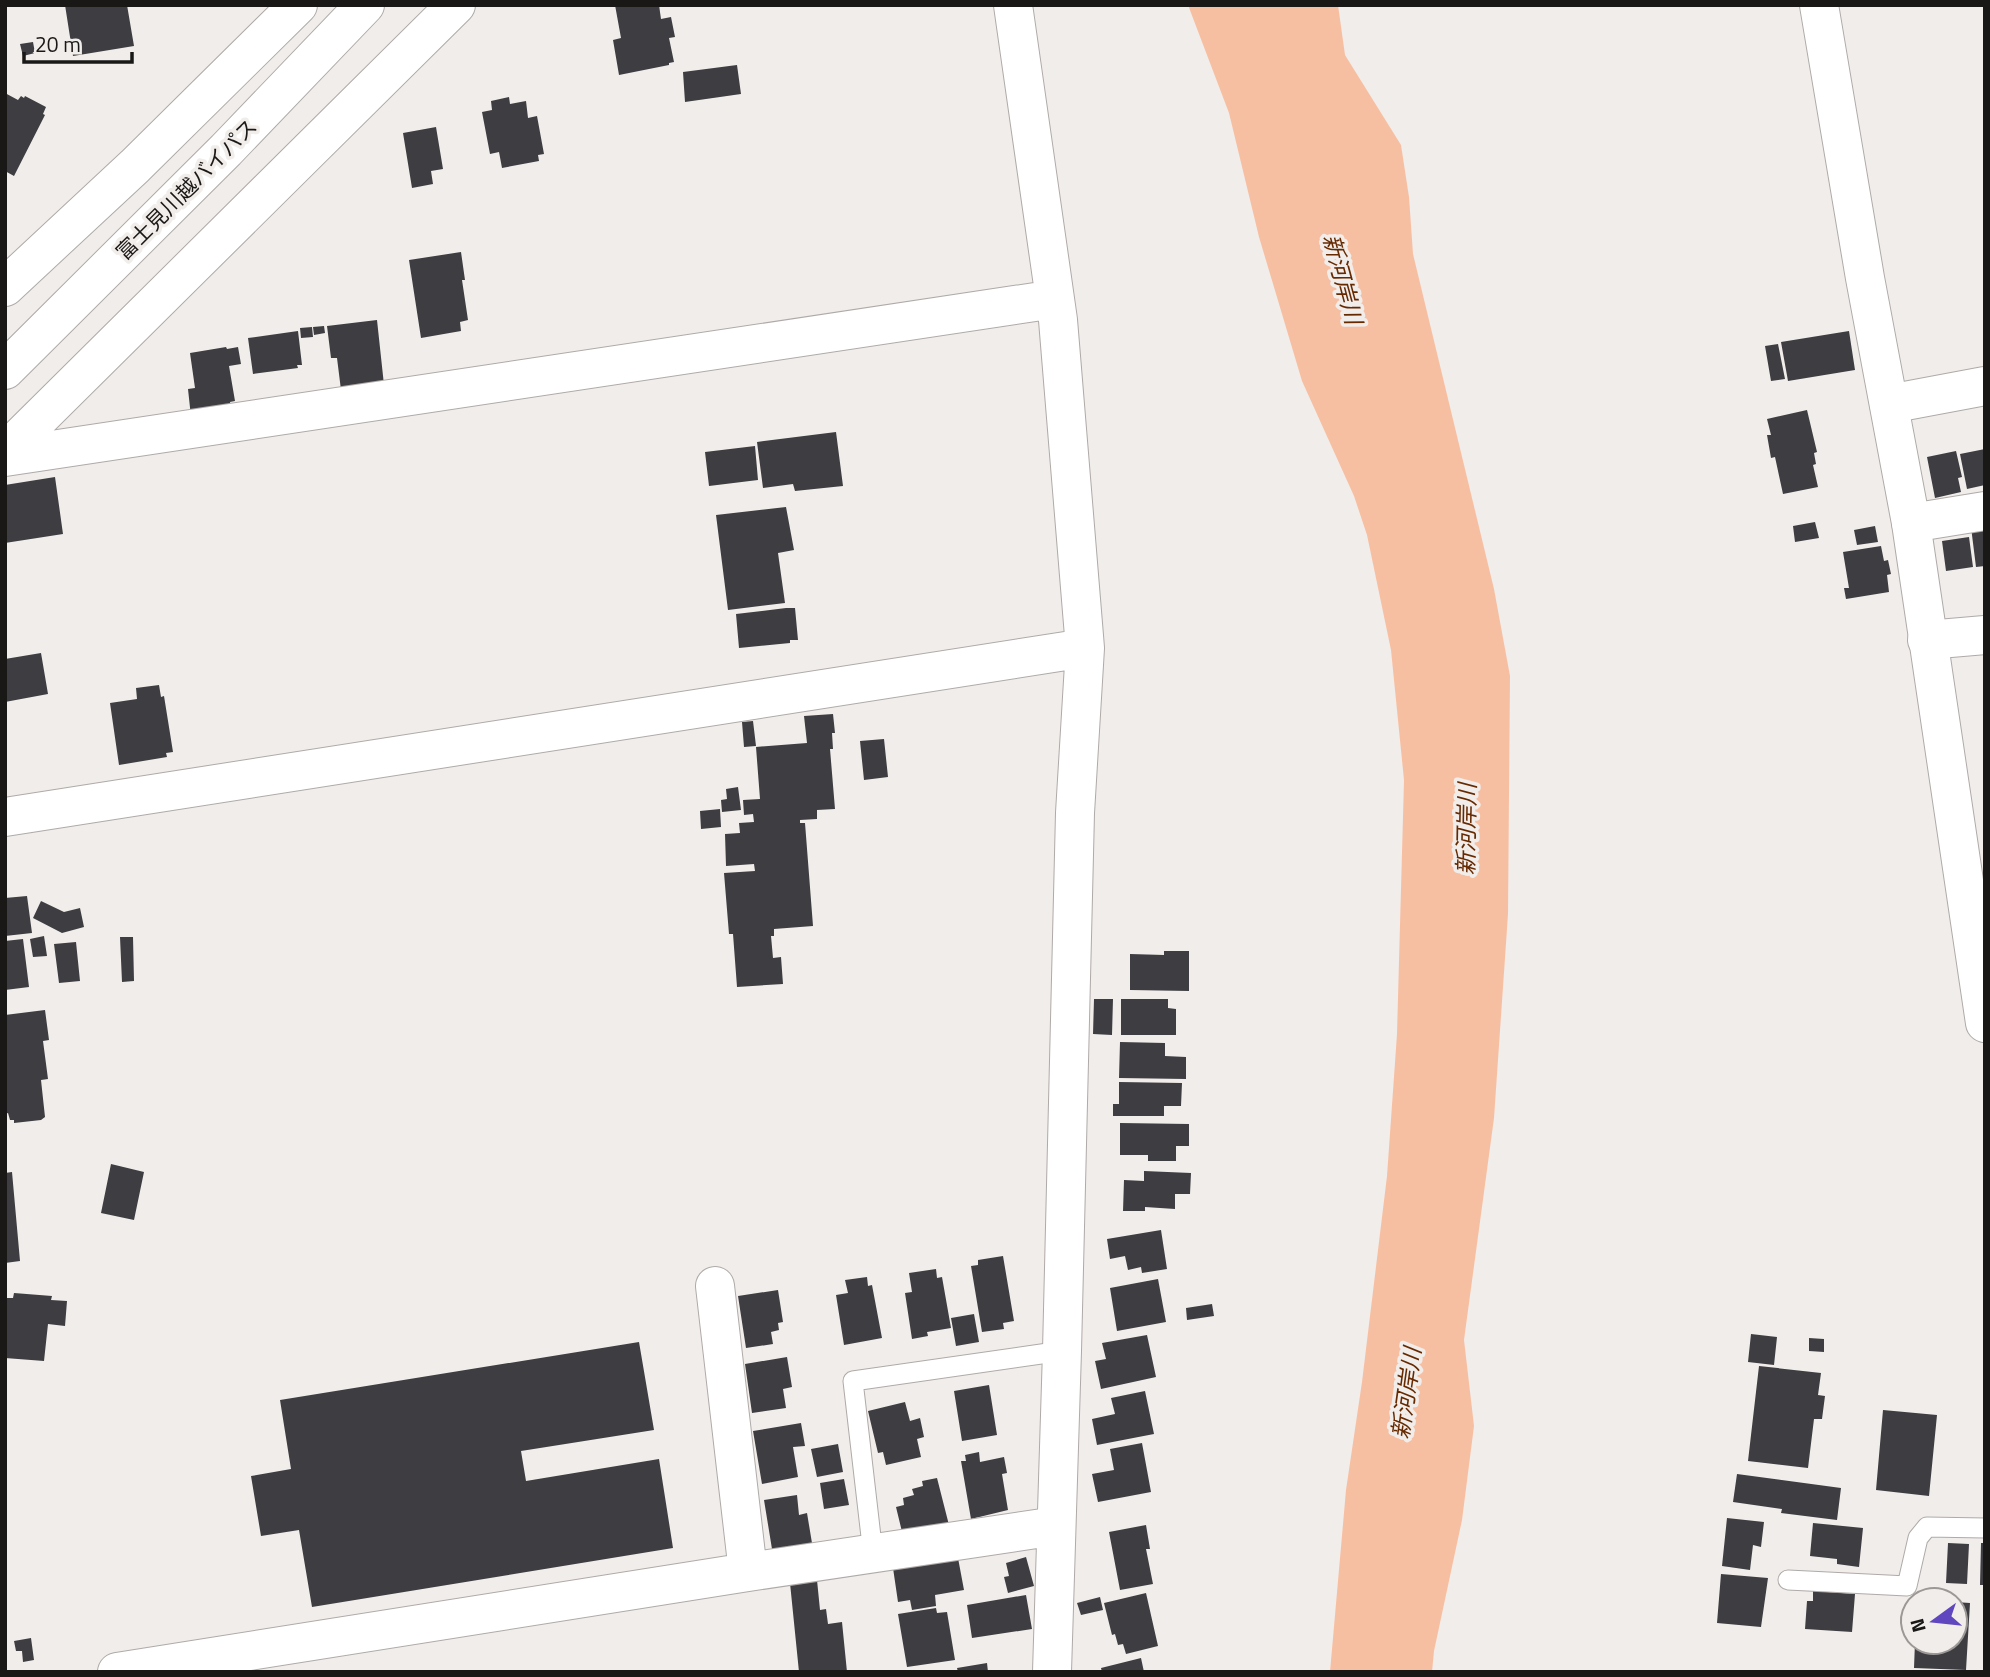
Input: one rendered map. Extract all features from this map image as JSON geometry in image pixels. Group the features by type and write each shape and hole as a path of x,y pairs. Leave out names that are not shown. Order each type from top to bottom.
{"main road":[{"path":"5,287 135,166 298,5"},
{"name":"富士見川越バイパス","path":"5,370 226,150 365,5"},
{"path":"5,455 456,5"},
{"path":"1013,5 1055,299 1085,648 1076,813 1052,1672"},
{"path":"1819,5 1911,523 1927,640 1977,920 1985,1023"},
{"path":"5,455 1055,299"},
{"path":"1889,404 1985,386"},
{"path":"1911,523 1985,511"},
{"path":"1927,640 1985,635"},
{"path":"5,817 1085,648"},
{"path":"715,1286 748,1572"},
{"path":"117,1672 1056,1526"}],"lane":[{"path":"873,1554 853,1381 1062,1351"},
{"path":"1788,1580 1907,1586 1918,1538 1927,1527 1985,1528"}],"water":[{"name":"新河岸川","path":"1188,5 1338,5 1345,55 1401,145 1409,197 1413,254 1494,589 1510,676 1508,914 1494,1118 1464,1340 1474,1426 1462,1520 1434,1651 1432,1672 1330,1672 1346,1490 1387,1176 1397,1034 1404,780 1391,650 1367,535 1354,496 1302,381 1259,237 1229,113"}],"building":[{"path":"65,5 127,5 134,46 73,56"},
{"path":"615,5 659,5 661,19 671,17 675,37 669,38 674,62 619,75 613,40 621,38"},
{"path":"33,42 35,53 23,56 20,44"},
{"path":"737,65 741,94 685,102 683,72"},
{"path":"5,93 18,100 25,96 46,107 43,114 45,115 14,176 5,171"},
{"path":"509,97 510,104 526,101 528,118 537,116 544,154 538,155 539,161 502,168 499,152 490,154 482,112 492,110 491,101"},
{"path":"436,127 443,169 431,171 433,184 412,188 403,133"},
{"path":"461,252 468,320 460,322 461,331 421,338 409,260"},
{"path":"377,320 384,385 341,390 337,358 331,358 327,326"},
{"path":"324,326 325,333 314,335 313,327"},
{"path":"312,327 313,337 301,338 300,328"},
{"path":"298,331 302,365 297,365 298,368 253,374 248,338"},
{"path":"1849,331 1855,370 1788,381 1781,342"},
{"path":"1778,344 1785,379 1771,381 1765,346"},
{"path":"238,347 241,364 229,366 235,401 230,402 232,411 191,417 188,389 195,388 190,353"},
{"path":"1807,410 1817,452 1814,453 1816,464 1813,465 1818,487 1783,494 1775,457 1771,458 1767,435 1771,435 1767,419"},
{"path":"836,432 843,486 795,491 793,484 763,488 757,442"},
{"path":"755,446 758,480 709,486 705,452"},
{"path":"1985,449 1985,485 1967,489 1960,454"},
{"path":"1956,451 1962,477 1958,478 1961,492 1935,498 1927,457"},
{"path":"55,477 63,534 5,543 5,485"},
{"path":"786,507 794,550 778,553 785,603 728,610 716,515"},
{"path":"1815,522 1819,538 1795,542 1793,526"},
{"path":"1985,525 1985,566 1976,567 1971,527"},
{"path":"1875,526 1878,542 1857,545 1854,530"},
{"path":"1969,537 1973,567 1946,571 1942,541"},
{"path":"1881,546 1884,561 1888,560 1891,574 1887,575 1889,592 1846,599 1844,588 1849,588 1843,552"},
{"path":"795,608 798,640 739,648 736,614"},
{"path":"41,653 48,694 5,702 5,659"},
{"path":"159,685 161,697 164,696 173,752 166,753 167,757 119,765 110,703 137,699 136,688"},
{"path":"833,714 835,733 832,733 833,749 830,749 835,809 817,810 817,819 800,820 800,823 805,823 813,926 774,929 774,936 771,936 773,958 781,957 783,984 737,987 724,873 755,871 754,864 726,866 725,834 740,833 739,823 754,822 753,814 744,815 743,800 760,799 756,747 807,743 804,716"},
{"path":"753,721 756,746 744,747 742,722"},
{"path":"884,739 888,777 864,780 860,741"},
{"path":"738,787 741,810 722,812 721,800 727,799 726,789"},
{"path":"720,809 721,827 701,829 700,811"},
{"path":"27,896 32,933 5,936 5,898"},
{"path":"41,901 64,912 80,908 84,927 62,933 33,918"},
{"path":"44,936 47,956 33,957 30,939"},
{"path":"120,937 133,937 134,981 122,982"},
{"path":"23,939 29,987 5,990 5,941"},
{"path":"76,942 80,981 59,983 54,944"},
{"path":"1164,951 1189,951 1189,991 1130,990 1130,954 1164,955"},
{"path":"1094,999 1113,999 1112,1035 1093,1034"},
{"path":"1121,999 1168,999 1168,1008 1176,1009 1176,1035 1121,1035"},
{"path":"45,1010 49,1040 43,1041 48,1079 41,1080 45,1117 41,1120 14,1123 8,1113 5,1114 5,1015"},
{"path":"1120,1042 1165,1043 1165,1056 1186,1057 1186,1079 1119,1078"},
{"path":"1119,1082 1182,1083 1181,1106 1164,1106 1164,1116 1113,1116 1113,1104 1119,1104"},
{"path":"1120,1123 1189,1124 1189,1146 1176,1146 1176,1161 1148,1161 1148,1155 1120,1155"},
{"path":"111,1164 144,1172 134,1220 101,1213"},
{"path":"1144,1171 1191,1173 1190,1194 1175,1194 1175,1209 1145,1207 1145,1211 1123,1211 1124,1180 1144,1181"},
{"path":"12,1172 20,1261 5,1263 5,1173"},
{"path":"1161,1230 1167,1269 1142,1273 1141,1267 1128,1270 1125,1256 1110,1259 1107,1239"},
{"path":"1003,1256 1014,1321 1003,1323 1004,1329 982,1332 971,1266 978,1265 978,1260"},
{"path":"936,1269 937,1278 942,1277 951,1328 927,1332 928,1336 912,1339 905,1293 912,1292 909,1273"},
{"path":"867,1277 868,1286 872,1285 882,1338 844,1345 836,1295 848,1293 845,1280"},
{"path":"1158,1279 1166,1322 1117,1331 1110,1288"},
{"path":"778,1290 783,1322 778,1323 779,1330 771,1332 773,1344 746,1348 738,1296"},
{"path":"14,1293 52,1296 51,1300 67,1301 65,1326 48,1324 44,1361 5,1358 5,1298 13,1298"},
{"path":"1212,1304 1214,1316 1187,1320 1186,1308"},
{"path":"974,1314 979,1342 956,1346 951,1318"},
{"path":"1751,1334 1777,1337 1774,1365 1748,1362"},
{"path":"1147,1335 1156,1377 1101,1389 1095,1361 1106,1359 1102,1343"},
{"path":"1809,1338 1824,1339 1824,1352 1809,1351"},
{"path":"639,1342 654,1430 521,1451 526,1481 659,1459 673,1548 312,1607 299,1530 261,1536 251,1476 291,1469 280,1400"},
{"path":"787,1357 792,1387 783,1389 786,1408 752,1413 745,1364"},
{"path":"1759,1366 1821,1373 1818,1395 1825,1396 1822,1419 1814,1419 1808,1468 1748,1461"},
{"path":"989,1385 997,1435 962,1441 954,1391"},
{"path":"1145,1391 1154,1434 1097,1445 1092,1419 1115,1414 1111,1398"},
{"path":"905,1402 910,1421 920,1418 924,1437 917,1439 921,1457 886,1465 883,1452 878,1453 868,1411"},
{"path":"1883,1410 1937,1415 1929,1496 1876,1490"},
{"path":"801,1423 805,1446 793,1447 798,1477 762,1484 753,1431"},
{"path":"1142,1443 1151,1492 1098,1502 1092,1474 1114,1470 1110,1449"},
{"path":"838,1444 843,1472 817,1477 811,1449"},
{"path":"979,1452 980,1462 1004,1457 1007,1473 1002,1474 1008,1510 971,1519 961,1461 966,1461 965,1455"},
{"path":"1737,1474 1841,1488 1837,1520 1781,1513 1782,1509 1733,1502"},
{"path":"937,1478 950,1529 904,1540 896,1507 904,1505 903,1498 914,1495 912,1489 923,1486 922,1481"},
{"path":"844,1479 849,1505 824,1509 820,1483"},
{"path":"797,1495 799,1515 807,1513 812,1543 772,1549 764,1500"},
{"path":"1727,1518 1764,1522 1761,1547 1753,1545 1750,1570 1722,1566"},
{"path":"1813,1523 1863,1528 1859,1567 1837,1564 1837,1559 1810,1556"},
{"path":"1146,1525 1150,1549 1146,1549 1153,1584 1120,1590 1109,1532"},
{"path":"1948,1543 1969,1544 1967,1584 1946,1583"},
{"path":"1981,1543 1985,1543 1985,1585 1980,1585"},
{"path":"1026,1557 1034,1586 1008,1593 1004,1577 1009,1576 1006,1563"},
{"path":"958,1558 964,1590 935,1595 936,1606 912,1610 910,1600 898,1602 893,1568"},
{"path":"1721,1574 1768,1578 1761,1627 1717,1623"},
{"path":"817,1580 820,1610 826,1609 828,1624 842,1622 847,1672 799,1672 790,1583"},
{"path":"1813,1591 1855,1594 1852,1632 1805,1629 1807,1601 1813,1601"},
{"path":"1146,1593 1158,1646 1126,1654 1123,1644 1118,1645 1115,1634 1112,1635 1104,1603"},
{"path":"1026,1595 1032,1629 972,1638 967,1605"},
{"path":"1100,1597 1103,1610 1081,1615 1077,1603"},
{"path":"936,1608 937,1613 947,1612 955,1660 907,1667 898,1614"},
{"path":"31,1638 34,1660 23,1662 22,1651 16,1651 14,1641"},
{"path":"1914,1656 1967,1656 1966,1670 1914,1668"},
{"path":"1141,1658 1144,1672 1102,1672 1101,1668"},
{"path":"987,1663 988,1672 958,1672 957,1668"}]}
